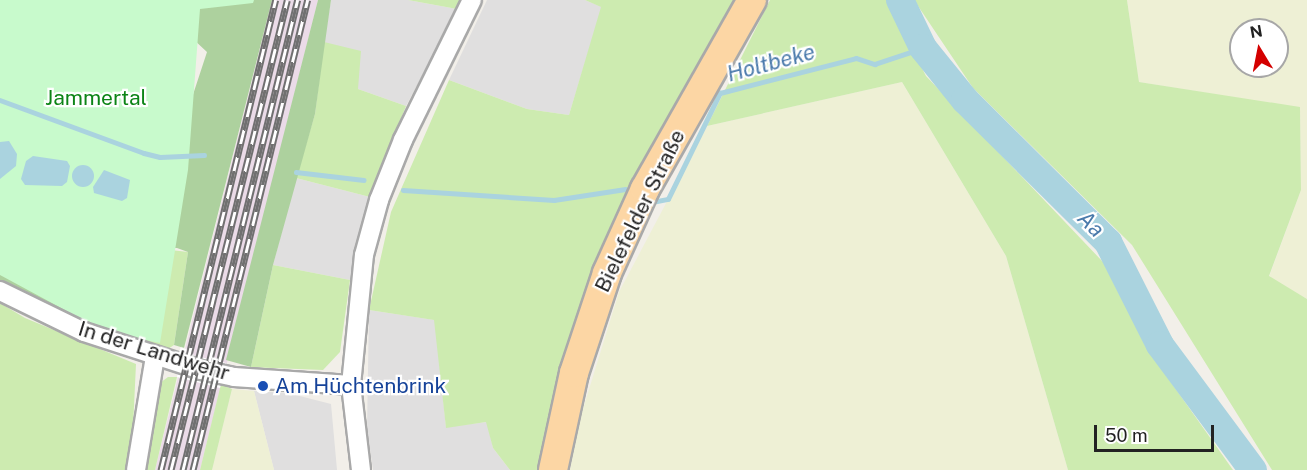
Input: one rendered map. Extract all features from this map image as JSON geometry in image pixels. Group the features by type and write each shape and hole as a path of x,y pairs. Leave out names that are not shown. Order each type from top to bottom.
{"main road":[{"name":"Bielefelder Straße","path":"553,470 574,373 607,273 645,189 752,0"}],"street":[{"path":"361,470 351,385 357,297 379,200 403,140 472,0"},
{"name":"In der Landwehr","path":"0,291 84,332 155,356 234,377 351,385"},
{"path":"136,470 155,356"}],"shaded area":[{"path":"272,0 318,0 200,470 155,470"},
{"path":"331,0 408,0 457,9 406,106 358,89 324,42"},
{"path":"487,0 585,0 602,7 569,115 527,109 449,80"},
{"path":"296,178 370,197 350,280 273,265"},
{"path":"369,310 435,320 446,427 487,422 493,448 510,470 373,470 367,429"},
{"path":"254,391 288,393 331,404 337,470 274,470"}],"green space":[{"name":"Jammertal","path":"0,0 254,0 253,3 200,9 188,170 160,343 115,334 89,323 0,275"},
{"path":"158,0 272,0 184,348 174,345 188,252 177,248 136,247 101,332 0,283 0,179 184,122 207,52 163,11"},
{"path":"318,0 331,0 315,114 273,265 251,367 226,360"},
{"path":"408,0 462,0 457,9"},
{"path":"585,0 738,0 590,287 551,408 541,470 510,470 493,448 486,422 446,428 434,320 369,310 391,212 449,80 527,109 569,115 601,7"},
{"path":"770,0 891,0 893,12 926,76 1103,262 1146,347 1233,470 1068,470 1006,256 902,82 707,126"},
{"path":"914,0 1127,0 1139,82 1300,107 1301,190 1269,276 1307,299 1307,470 1272,470 1132,245 973,88"},
{"path":"1127,0 1307,0 1307,299 1269,277 1301,190 1300,108 1139,82"},
{"path":"324,42 361,51 358,89 406,106 370,197 296,178 315,114"},
{"path":"902,82 1006,256 1068,470 570,470 578,425 619,292 707,126"},
{"path":"136,246 188,252 174,345 162,353 101,332"},
{"path":"273,265 350,280 340,352 323,370 251,367"},
{"path":"0,303 25,318 136,364 131,470 0,470"},
{"path":"168,377 177,377 155,470 142,470 156,386"},
{"path":"221,384 232,389 212,470 200,470"},
{"path":"232,389 254,391 274,470 212,470"}],"water":[{"path":"9,141 17,154 16,166 0,179 0,142"},
{"path":"33,156 67,161 70,166 67,182 62,186 25,185 21,179 26,161"},
{"path":"79,165 87,165 94,172 94,180 87,187 79,187 72,180 72,172"},
{"path":"104,170 130,180 127,198 122,201 94,193 93,187"}],"pier":[{"path":"183,353 226,363 220,388 177,377"}],"waterway":[{"name":"Aa","path":"900,0 923,48 965,100 1108,242 1160,345 1253,470"},
{"name":"Holtbeke","path":"652,202 668,199 720,93 856,58 875,64 923,48"},
{"name":"Holtbeke","path":"0,100 144,153 160,157 204,155"},
{"name":"Holtbeke","path":"296,172 364,180"},
{"name":"Holtbeke","path":"403,190 554,200 625,189"}],"railway":[{"path":"161,470 276,0"},
{"path":"171,470 287,0"},
{"path":"183,470 298,0"},
{"path":"193,470 308,0"}],"place":[{"name":"Am Hüchtenbrink","path":"263,386"}]}
